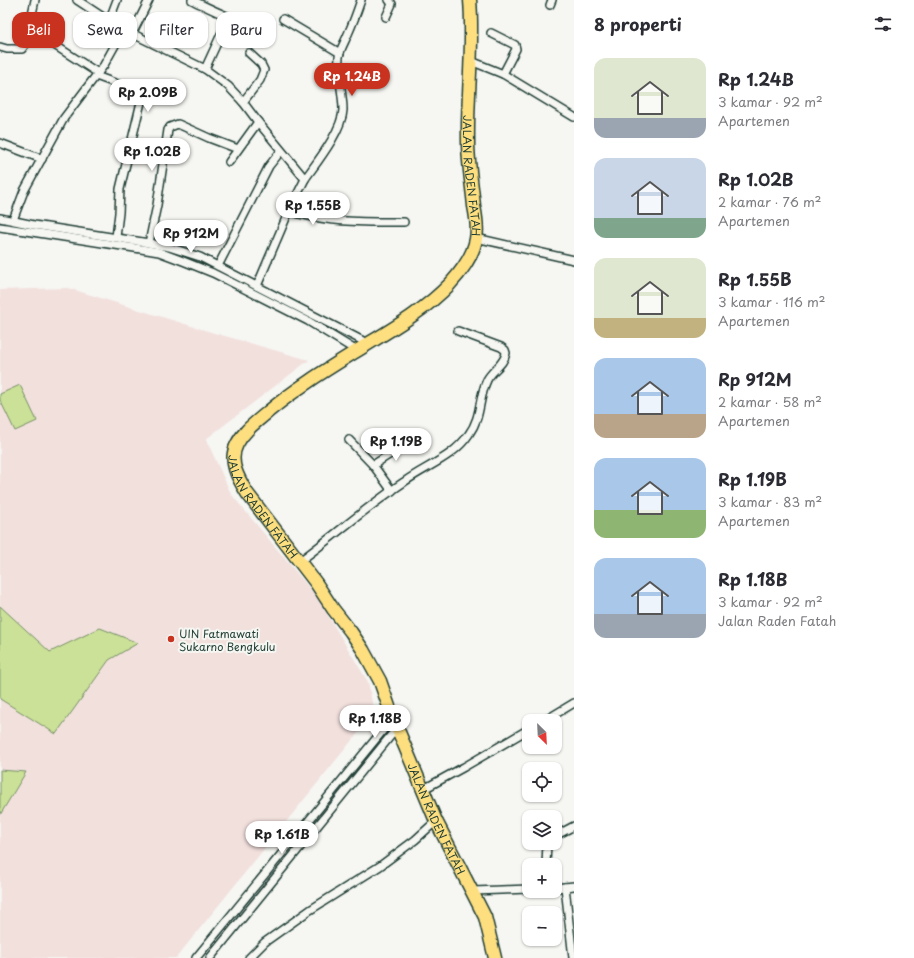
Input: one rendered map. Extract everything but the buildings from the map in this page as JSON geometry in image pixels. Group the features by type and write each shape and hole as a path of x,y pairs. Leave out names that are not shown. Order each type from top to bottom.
{"highway":[{"name":"JALAN RADEN FATAH","path":"470,0 472,61 468,142 476,214 476,238 472,254 456,276 440,294 422,309 280,403 248,429 236,445 234,452 234,466 243,486 262,513 300,561 333,609 351,632 380,680 395,723 422,790 436,821 485,917 495,958"}],"street":[{"path":"32,12 35,0"},
{"path":"77,0 95,12"},
{"path":"112,12 117,0"},
{"path":"137,24 149,0"},
{"path":"192,0 218,12"},
{"path":"257,286 289,211 305,179 327,148 340,123 343,112 339,58 362,0"},
{"path":"386,17 392,4 389,0"},
{"path":"283,19 340,53"},
{"path":"491,33 515,45 516,49 503,74"},
{"path":"0,47 7,49 22,49 30,38 36,35 46,39 97,75 139,92 142,98 120,189 116,237"},
{"path":"137,36 205,69 228,86 243,102 305,179"},
{"path":"205,69 216,45"},
{"path":"13,220 24,191 64,118 97,75 113,48"},
{"path":"243,102 260,80 264,70 261,64 249,53"},
{"path":"472,61 503,74 574,117"},
{"path":"230,162 258,122"},
{"path":"150,243 170,127 178,124 238,149"},
{"path":"0,143 42,159"},
{"path":"210,272 216,265 269,166 281,151"},
{"path":"289,211 304,215 351,221 404,222"},
{"path":"0,218 13,220 34,229 159,252 210,272 308,322 357,351"},
{"path":"0,227 116,237 169,247 200,257 369,344"},
{"path":"476,238 574,260"},
{"path":"300,561 402,482 458,448 468,436 478,416 482,391 488,378 506,357 506,353 501,347 458,330"},
{"path":"374,465 417,437"},
{"path":"349,440 374,465 392,491"},
{"path":"556,714 574,703"},
{"path":"196,958 361,757 395,723"},
{"path":"210,958 368,763 395,723"},
{"path":"422,790 522,734"},
{"path":"361,757 368,763"},
{"path":"249,958 265,942 310,910 385,862 415,840 436,821"},
{"path":"562,832 574,826"},
{"path":"562,887 574,886"},
{"path":"565,887 573,958"},
{"path":"473,892 522,889"}],"shaded area":[{"name":"UIN Fatmawati Sukarno Bengkulu","path":"68,288 214,333 309,360 206,439 231,494 316,596 368,682 374,713 176,958 0,958 0,290"}],"green space":[{"path":"20,385 37,421 15,431 0,400 0,394"},
{"path":"0,606 50,652 100,628 138,643 109,660 56,734 0,699"},
{"path":"0,770 26,772 0,815"}],"place":[{"name":"UIN Fatmawati Sukarno Bengkulu","path":"171,639"}]}
